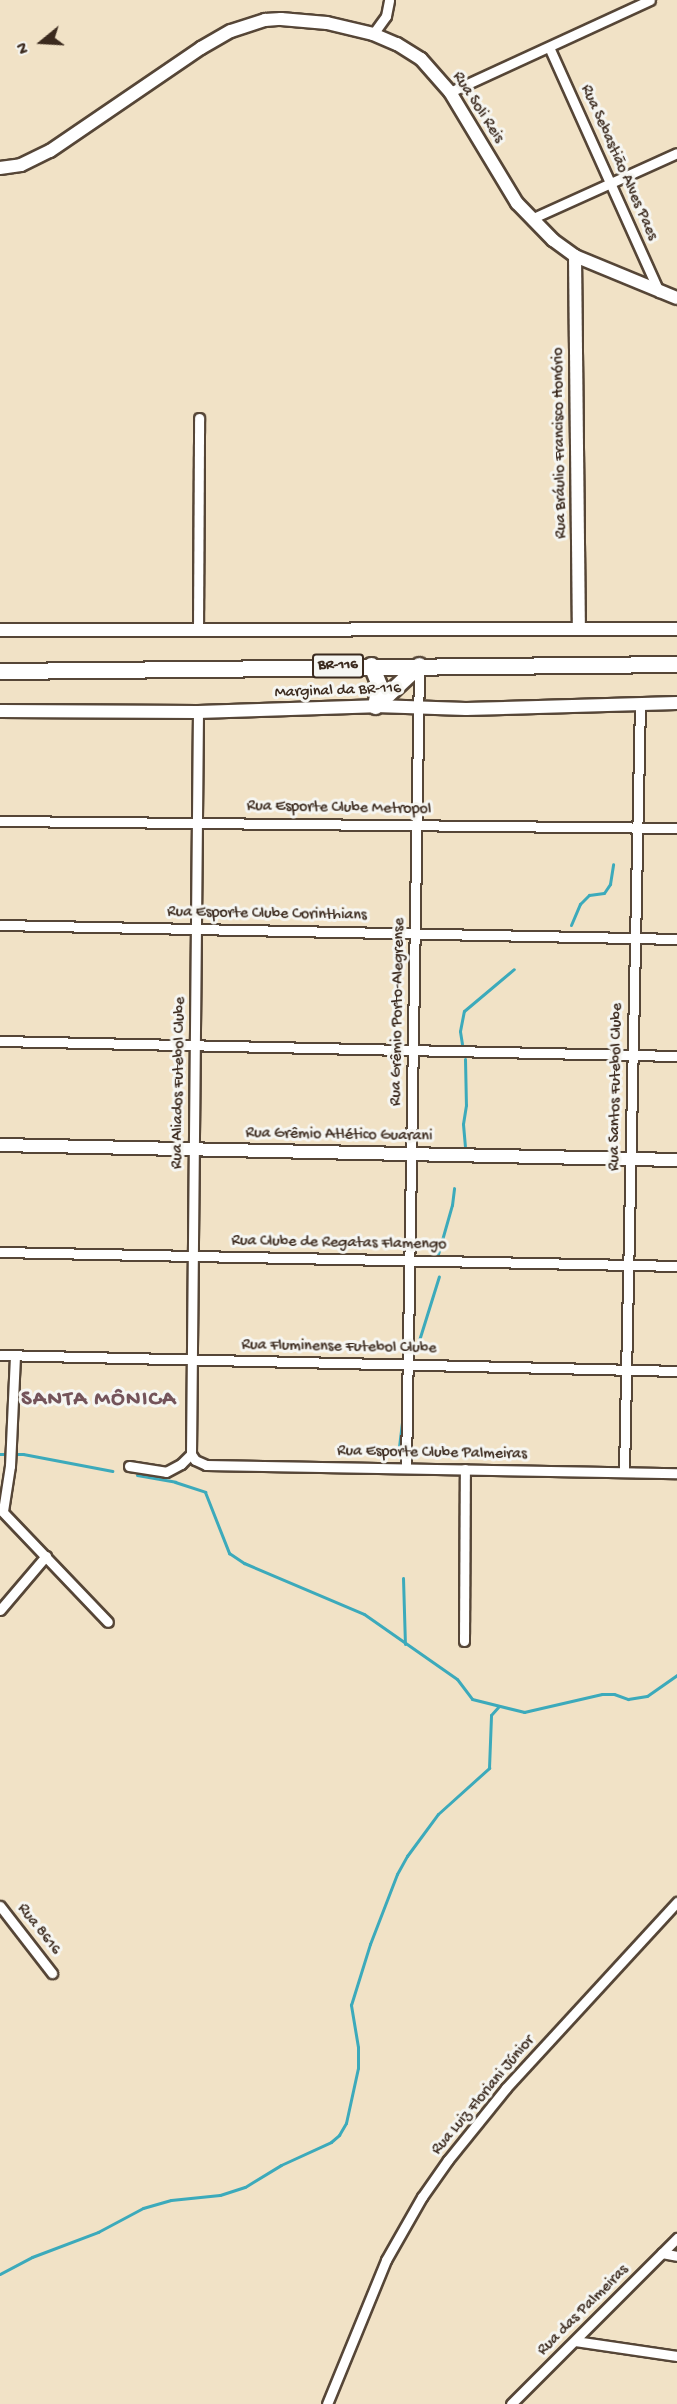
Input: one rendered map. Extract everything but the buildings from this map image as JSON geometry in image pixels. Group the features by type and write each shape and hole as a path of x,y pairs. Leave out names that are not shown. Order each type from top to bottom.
{"highway":[{"name":"BR-116","path":"0,671 371,665 677,664"},
{"path":"371,665 379,685 375,706"},
{"path":"375,706 419,665"}],"street":[{"path":"373,34 386,16 389,0"},
{"path":"450,92 650,0"},
{"name":"Rua Soli Reis","path":"0,168 21,165 50,151 201,48 246,25 265,20 303,20 373,34 411,52 450,92 509,192 531,219 575,256 677,298"},
{"name":"Rua Sebastião Alves Paes","path":"549,47 659,292"},
{"path":"531,219 677,153"},
{"name":"Rua Bráulio Francisco Honório","path":"575,256 579,629"},
{"path":"198,630 199,418"},
{"path":"0,630 677,629"},
{"name":"Rua Grêmio Porto-Alegrense","path":"406,1468 419,665"},
{"name":"Rua Santos Futebol Clube","path":"624,1472 640,703"},
{"name":"Marginal da BR-116","path":"0,711 198,711 375,706 466,709 677,703"},
{"name":"Rua Aliados Futebol Clube","path":"191,1454 198,711"},
{"name":"Rua Esporte Clube Metropol","path":"0,821 677,828"},
{"name":"Rua Esporte Clube Corinthians","path":"0,925 677,939"},
{"path":"0,1041 677,1056"},
{"name":"Rua Grêmio Atlético Guarani","path":"0,1145 677,1160"},
{"name":"Rua Clube de Regatas Flamengo","path":"0,1252 677,1266"},
{"name":"Rua Fluminense Futebol Clube","path":"0,1355 677,1371"},
{"path":"15,1355 10,1466 2,1510 108,1622"},
{"path":"129,1466 166,1472 181,1464 191,1454"},
{"name":"Rua Esporte Clube Palmeiras","path":"191,1454 195,1460 206,1465 677,1473"},
{"path":"464,1641 465,1469"},
{"path":"0,1610 46,1556"},
{"name":"Rua Luiz Floriani Júnior","path":"327,2404 386,2260 441,2169 506,2088 677,1902"},
{"name":"Rua 8616","path":"0,1906 52,1973"},
{"name":"Rua das Palmeiras","path":"511,2404 677,2238"},
{"path":"662,2253 677,2256"},
{"path":"575,2341 677,2356"}],"waterway":[{"path":"571,925 580,904 589,895 604,893 610,884 613,864"},
{"path":"462,1044 460,1031 464,1011 514,969"},
{"path":"465,1059 466,1105 463,1124 465,1146"},
{"path":"438,1254 452,1205 454,1188"},
{"path":"416,1350 439,1276"},
{"path":"398,1455 403,1416"},
{"path":"0,1454 23,1454 112,1471"},
{"path":"137,1475 175,1482 205,1492 229,1553 244,1563 364,1614 457,1679 472,1699 524,1712 602,1694 614,1694 628,1699 647,1696 677,1675"},
{"path":"403,1578 405,1644"},
{"path":"0,2274 32,2257 98,2232 143,2208 171,2200 220,2195 245,2187 281,2165 331,2142 339,2135 346,2123 358,2068 358,2047 351,2005 370,1944 397,1874 407,1856 438,1814 489,1768 491,1715 499,1706"}],"district":[{"name":"SANTA MÔNICA","path":"99,1401"}]}
